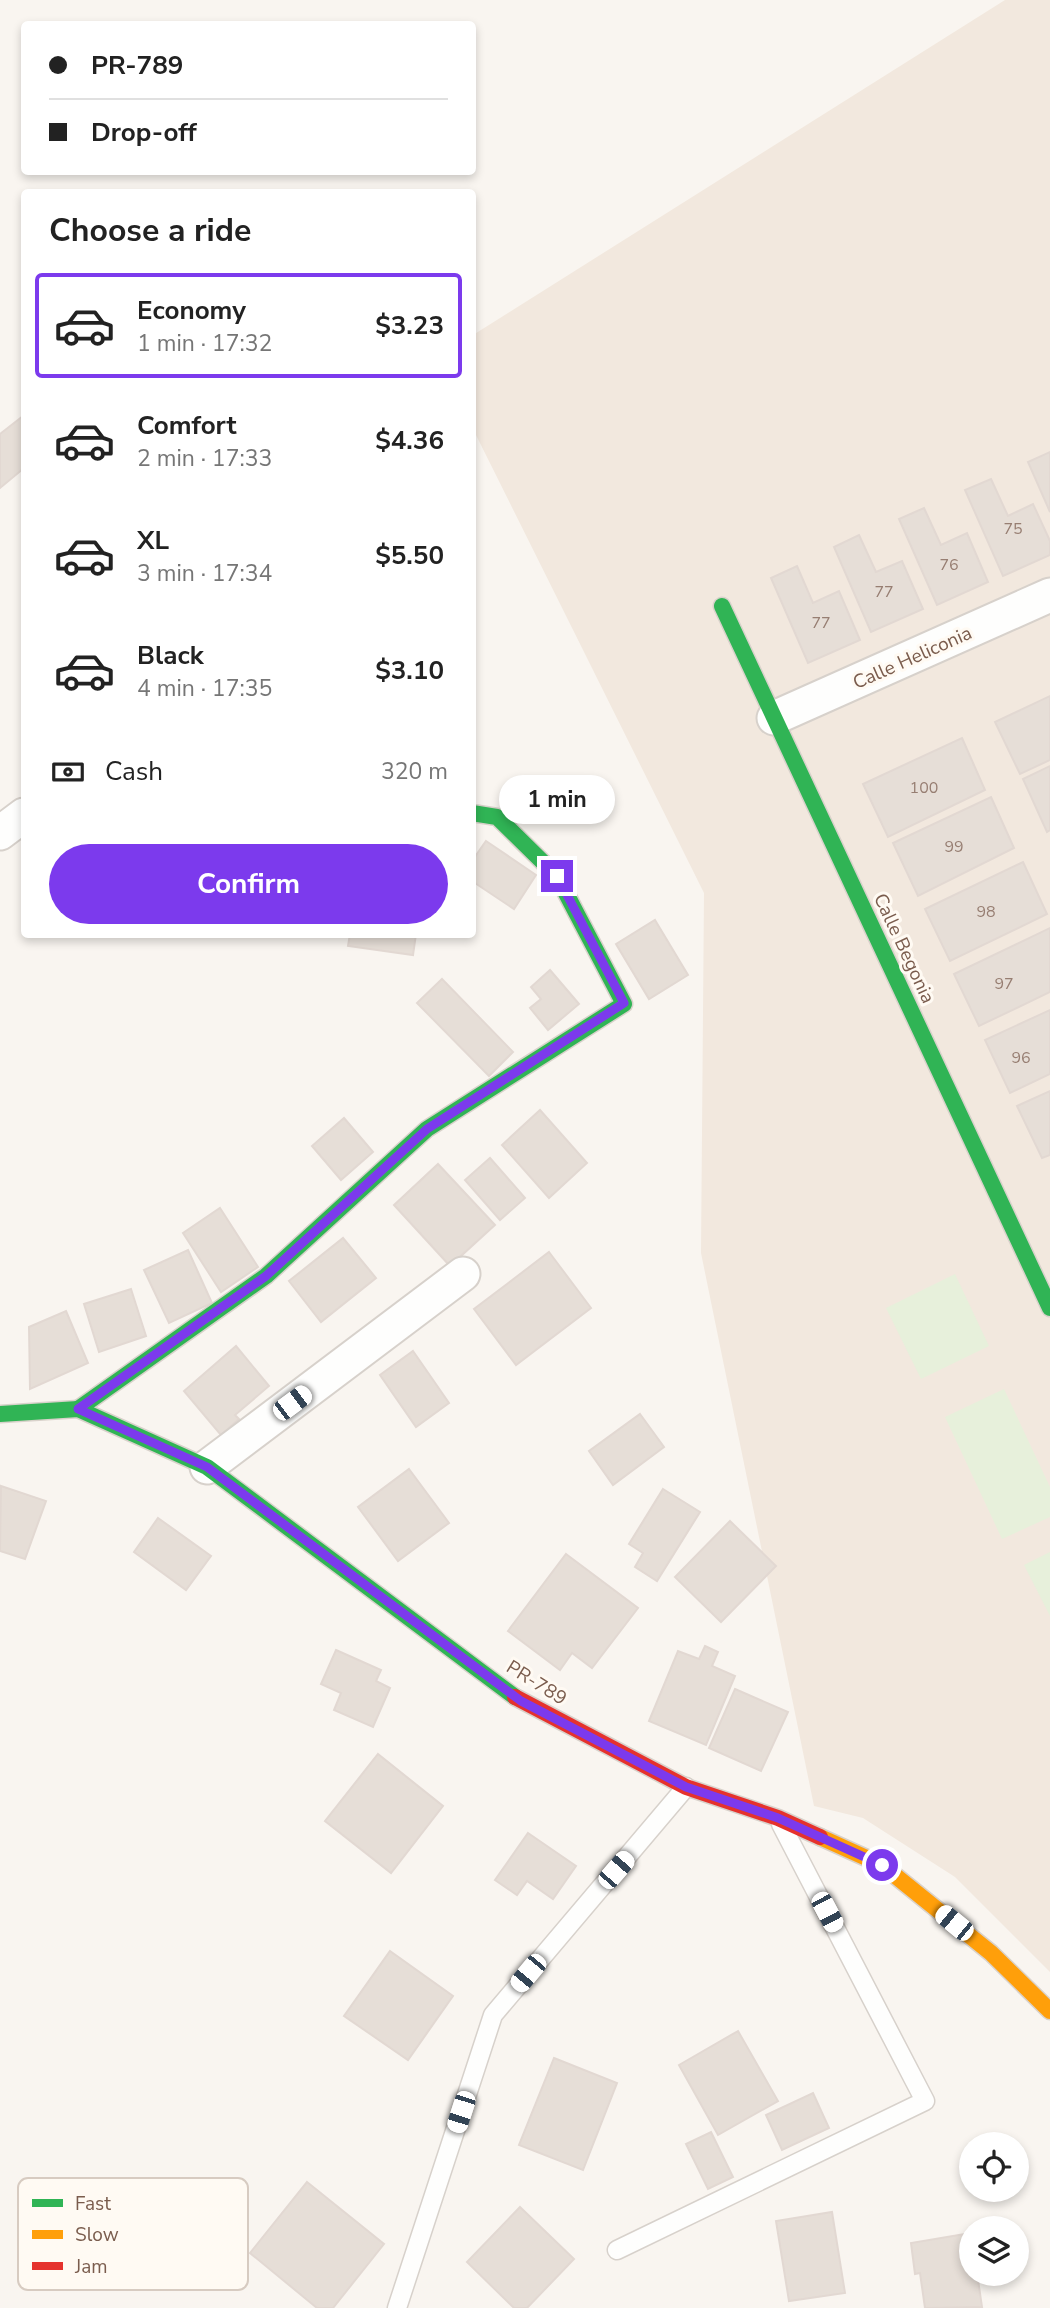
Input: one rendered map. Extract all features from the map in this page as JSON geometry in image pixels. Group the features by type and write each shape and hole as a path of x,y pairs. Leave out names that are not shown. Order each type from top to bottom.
{"street":[{"name":"Calle Heliconia","path":"774,718 1050,595"},
{"name":"Calle Begonia","path":"722,606 1050,1308"},
{"path":"78,1409 266,1276 427,1129 624,1003 557,876 497,817 476,814"},
{"path":"0,833 21,817"},
{"path":"207,1467 463,1274"},
{"name":"PR-789","path":"0,1414 78,1409 207,1467 521,1701 686,1787 778,1818 882,1865 991,1953 1050,2011"}],"lane":[{"path":"397,2308 493,2015 686,1787"},
{"path":"617,2250 925,2101 778,1818"}],"shaded area":[{"path":"1005,0 1050,0 1050,1972 955,1877 863,1818 814,1806 701,1253 704,893 476,435 476,333"}],"green space":[{"path":"955,1274 989,1346 921,1379 886,1308"},
{"path":"1004,1389 1050,1487 1050,1517 1002,1539 945,1417"},
{"path":"1050,1552 1050,1616 1024,1565"}],"building":[{"path":"21,418 21,470 0,488 0,434"},
{"path":"1050,452 1050,512 1028,462"},
{"path":"991,479 1008,516 1033,504 1050,541 1050,555 1003,576 965,490"},
{"path":"924,508 941,545 967,533 988,582 937,605 899,519"},
{"path":"859,535 876,572 902,561 923,609 871,632 834,547"},
{"path":"797,566 813,603 839,591 860,640 808,663 771,578"},
{"path":"1050,696 1050,760 1020,774 995,722"},
{"path":"962,738 985,790 888,837 863,784"},
{"path":"1050,766 1050,830 1047,832 1023,779"},
{"path":"991,797 1014,848 918,896 893,843"},
{"path":"486,841 536,875 514,909 476,884 476,855"},
{"path":"1023,862 1047,914 950,961 925,909"},
{"path":"655,920 688,975 649,999 616,944"},
{"path":"1050,928 1050,992 979,1026 954,974"},
{"path":"349,938 415,938 413,955 348,946"},
{"path":"550,970 579,1004 548,1030 530,1008 541,999 531,987"},
{"path":"442,979 513,1052 489,1076 417,1003"},
{"path":"1050,1010 1050,1074 1010,1093 985,1040"},
{"path":"1050,1091 1050,1155 1042,1158 1017,1106"},
{"path":"540,1110 587,1163 549,1198 502,1145"},
{"path":"344,1118 373,1152 341,1180 312,1146"},
{"path":"490,1158 525,1198 500,1220 465,1180"},
{"path":"438,1164 495,1225 450,1266 394,1205"},
{"path":"220,1208 258,1267 221,1292 183,1233"},
{"path":"343,1238 376,1278 321,1322 289,1281"},
{"path":"188,1250 212,1303 169,1323 144,1270"},
{"path":"549,1252 591,1308 516,1365 474,1309"},
{"path":"131,1289 146,1336 99,1352 84,1304"},
{"path":"66,1311 88,1363 30,1389 29,1327"},
{"path":"236,1346 269,1386 235,1415 239,1419 221,1435 184,1391"},
{"path":"413,1351 449,1403 416,1427 380,1375"},
{"path":"640,1414 664,1447 613,1485 589,1451"},
{"path":"409,1469 449,1523 398,1561 358,1507"},
{"path":"1,1486 46,1501 25,1559 0,1551"},
{"path":"663,1489 700,1512 657,1581 635,1567 643,1553 629,1544"},
{"path":"158,1518 211,1556 186,1590 134,1552"},
{"path":"730,1521 776,1566 721,1622 675,1577"},
{"path":"566,1554 638,1608 592,1668 572,1653 560,1670 508,1631"},
{"path":"705,1646 718,1652 712,1666 735,1676 706,1745 649,1721 678,1651 699,1659"},
{"path":"336,1650 381,1670 376,1681 390,1688 373,1727 334,1710 341,1693 321,1684"},
{"path":"735,1689 788,1712 761,1771 709,1748"},
{"path":"378,1754 443,1806 391,1873 325,1821"},
{"path":"528,1833 576,1866 553,1899 527,1881 517,1895 495,1880"},
{"path":"390,1951 453,1996 408,2060 344,2016"},
{"path":"738,2031 778,2101 718,2135 679,2065"},
{"path":"554,2058 617,2083 583,2170 519,2145"},
{"path":"813,2093 829,2128 782,2150 766,2115"},
{"path":"711,2132 733,2177 708,2189 686,2144"},
{"path":"307,2182 384,2244 333,2308 317,2308 250,2253"},
{"path":"520,2207 574,2259 527,2308 514,2308 467,2262"},
{"path":"832,2212 845,2293 789,2301 776,2221"},
{"path":"959,2235 959,2286 979,2286 982,2307 925,2308 920,2273 915,2274 911,2243"}],"traffic: fast":[{"path":"722,606 1050,1308"},
{"path":"78,1409 266,1276 427,1129 624,1004 557,876 497,817 476,814"},
{"path":"0,1414 78,1409 207,1467 515,1697"}],"traffic: slow":[{"path":"820,1837 882,1865 991,1953 1050,2011"}],"traffic: jam":[{"path":"515,1697 686,1787 778,1818 820,1837"}],"route":[{"path":"557,876 624,1003 427,1129 266,1276 78,1409 207,1467 521,1701 686,1787 778,1818 882,1865"}]}
